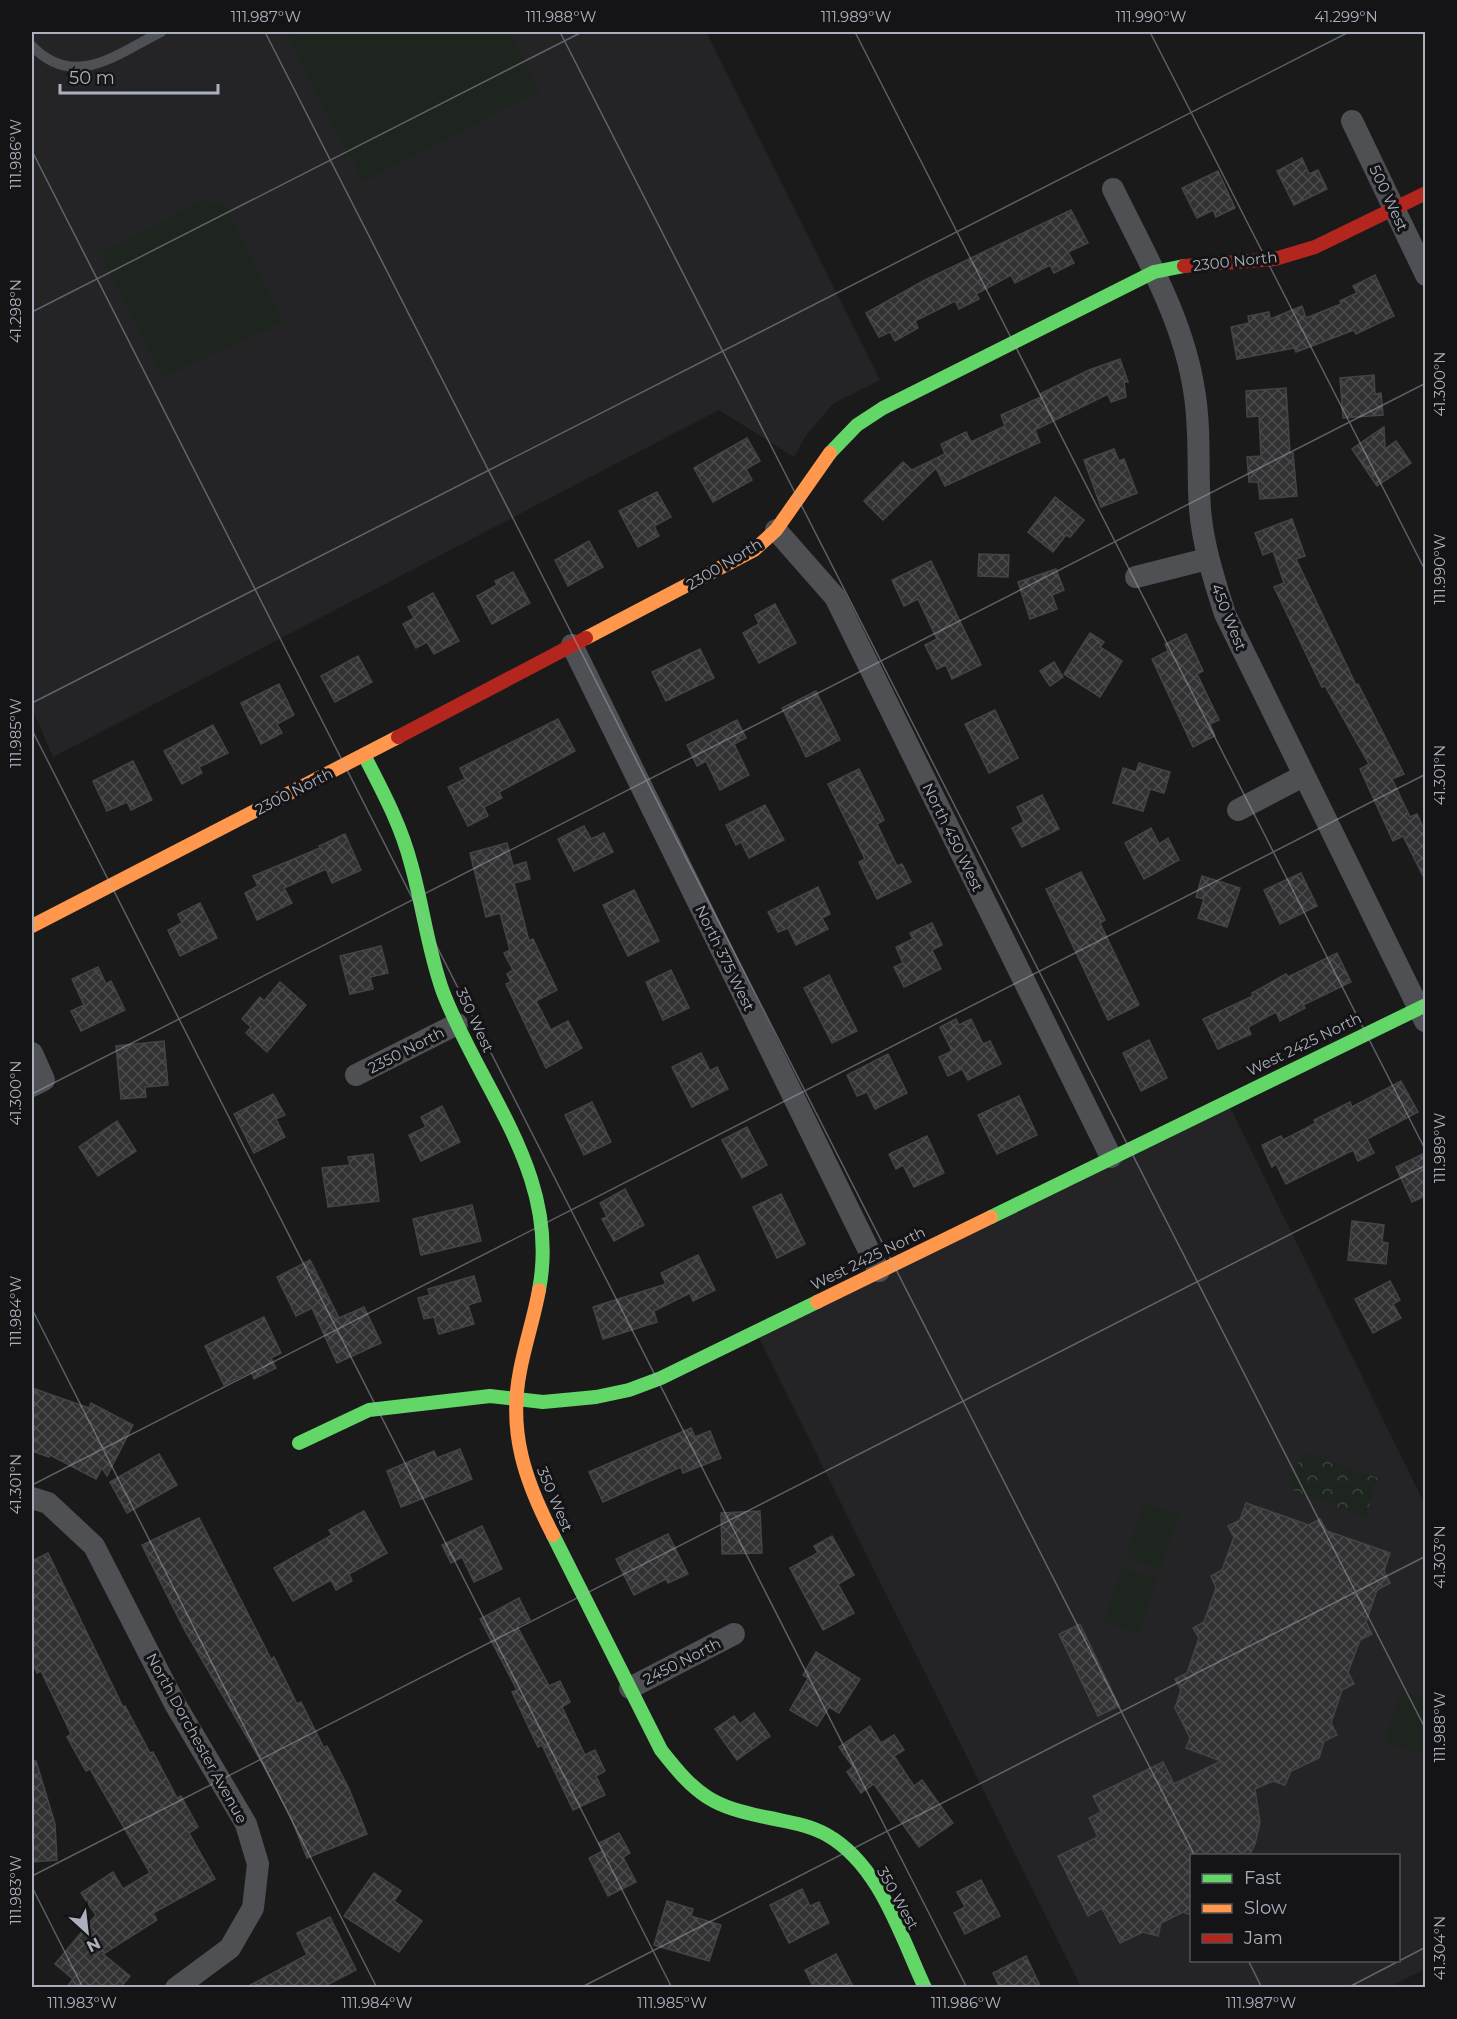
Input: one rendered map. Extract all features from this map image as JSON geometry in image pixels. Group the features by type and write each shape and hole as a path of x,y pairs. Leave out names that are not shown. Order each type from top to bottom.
{"street":[{"name":"500 West","path":"1352,122 1425,275"},
{"name":"450 West","path":"1113,189 1154,272 1183,345 1195,391 1200,510 1207,559 1226,614 1303,776 1423,1012"},
{"name":"2300 North","path":"32,926 728,566 754,550 776,530 835,446 866,419 883,408 1154,272 1197,263 1275,259 1315,247 1425,193"},
{"name":"North 450 West","path":"776,530 835,597 1111,1157"},
{"path":"1136,577 1207,559"},
{"name":"North 375 West","path":"572,645 879,1271"},
{"name":"350 West","path":"364,755 387,798 407,848 432,952 457,1024 522,1153 540,1201 545,1261 539,1301 521,1361 514,1421 523,1468 532,1494 661,1750 686,1782 716,1804 787,1821 828,1836 856,1860 878,1890 925,1988"},
{"path":"1238,810 1303,776"},
{"name":"West 2425 North","path":"298,1443 369,1410 413,1403 490,1396 543,1402 596,1397 629,1390 661,1378 1111,1157 1423,1012"},
{"name":"2350 North","path":"356,1076 457,1024"},
{"path":"32,1053 38,1083"},
{"name":"North Dorchester Avenue","path":"32,1498 48,1503 94,1546 175,1704 246,1824 258,1864 253,1908 230,1948 176,1988"},
{"name":"2450 North","path":"630,1688 734,1634"}],"lane":[{"path":"32,46 45,60 68,67 91,66 161,32"}],"shaded area":[{"path":"32,32 706,32 880,380 834,403 807,434 794,457 719,410 53,757 32,709"},
{"path":"1228,1103 1425,1505 1425,1969 1389,1987 1081,1987 757,1334"}],"green space":[{"path":"285,32 510,32 540,90 363,182"},
{"path":"203,201 225,206 284,322 162,378 100,254"},
{"path":"1303,1452 1378,1478 1365,1518 1288,1488"},
{"path":"1144,1503 1180,1515 1161,1569 1126,1557"},
{"path":"1122,1567 1158,1579 1139,1633 1104,1621"},
{"path":"1402,1690 1425,1697 1425,1740 1421,1753 1385,1742"}],"building":[{"path":"1302,158 1309,174 1318,170 1327,189 1294,205 1277,171"},
{"path":"1218,171 1235,208 1216,217 1213,210 1197,218 1182,188"},
{"path":"1071,210 1088,243 1068,252 1074,263 1054,273 1050,265 1015,283 1011,275 976,294 979,299 959,309 955,301 915,321 918,328 895,341 890,332 879,337 866,313 925,280"},
{"path":"1375,275 1394,316 1356,334 1354,330 1296,352 1294,348 1237,359 1231,327 1249,323 1248,316 1269,312 1270,319 1302,306 1306,318 1341,304 1340,301 1357,293 1353,286"},
{"path":"1120,359 1128,382 1124,382 1126,397 1111,402 1108,394 1035,430 1040,442 945,486 936,468 883,520 864,501 903,462 912,470 945,454 941,444 966,432 971,442 1005,426 1001,415 1041,397 1040,394 1089,370"},
{"path":"1374,375 1375,394 1381,393 1383,415 1343,418 1340,378"},
{"path":"1286,388 1290,453 1293,453 1297,496 1260,499 1258,482 1249,482 1247,457 1261,456 1259,416 1247,417 1246,391"},
{"path":"1384,427 1385,449 1396,441 1411,463 1377,486 1352,449"},
{"path":"747,438 760,461 746,469 752,480 713,502 694,468"},
{"path":"1114,449 1119,461 1124,459 1137,493 1101,507 1084,460"},
{"path":"657,492 671,517 654,526 659,536 638,547 619,511"},
{"path":"1055,497 1084,520 1070,537 1066,535 1053,552 1028,532"},
{"path":"1292,519 1305,556 1296,559 1356,685 1358,684 1404,774 1392,779 1410,817 1417,814 1425,832 1425,880 1403,836 1393,841 1360,769 1369,764 1325,686 1322,687 1274,587 1284,583 1273,551 1263,555 1255,533"},
{"path":"589,541 603,567 568,586 555,560"},
{"path":"979,554 1009,555 1008,577 978,576"},
{"path":"931,561 981,665 952,679 946,665 937,669 925,645 937,639 918,599 904,606 892,580"},
{"path":"1056,569 1064,590 1052,595 1057,609 1030,619 1018,582"},
{"path":"513,572 530,603 492,624 477,596 497,585 495,581"},
{"path":"433,593 459,641 434,654 427,642 416,648 403,624 414,618 408,607"},
{"path":"775,604 796,643 759,663 743,633 759,624 755,615"},
{"path":"1090,633 1104,642 1100,647 1122,661 1100,697 1064,674"},
{"path":"1186,634 1203,671 1197,674 1219,720 1210,724 1215,736 1193,747 1152,659 1168,651 1165,644"},
{"path":"700,649 714,678 666,701 652,672"},
{"path":"358,656 372,682 335,702 321,676"},
{"path":"1054,662 1063,677 1050,686 1040,671"},
{"path":"279,684 294,715 277,724 282,733 261,744 241,703"},
{"path":"816,691 840,740 806,757 782,708"},
{"path":"995,710 1018,758 989,773 965,724"},
{"path":"558,719 575,751 499,792 502,798 484,807 488,816 468,826 448,787 465,779 460,768"},
{"path":"737,720 746,738 734,744 749,775 720,790 706,761 697,766 687,745"},
{"path":"213,725 228,753 199,767 202,773 182,784 164,751"},
{"path":"133,761 152,800 131,810 127,802 107,811 93,781"},
{"path":"1139,763 1170,772 1164,793 1150,789 1143,811 1113,803 1123,768 1136,772"},
{"path":"859,769 884,820 877,824 897,866 902,864 911,882 877,899 859,862 865,859 828,784"},
{"path":"1042,795 1059,829 1022,847 1012,828 1024,822 1017,807"},
{"path":"765,805 784,840 749,858 741,842 736,845 726,825"},
{"path":"584,826 591,839 604,833 613,852 574,871 558,839"},
{"path":"1151,828 1159,844 1168,838 1179,860 1144,879 1125,843"},
{"path":"345,834 361,870 332,883 326,869 284,888 292,903 257,920 245,893 258,886 253,876 320,848 319,846"},
{"path":"507,843 513,866 526,862 530,879 514,883 529,941 533,939 557,990 536,1001 551,1030 568,1021 582,1048 546,1068 506,984 511,982 507,974 513,970 504,953 510,950 500,913 486,917 470,853"},
{"path":"1081,872 1105,920 1100,923 1139,1005 1108,1020 1046,889"},
{"path":"1301,873 1317,906 1280,924 1264,890"},
{"path":"1202,876 1240,888 1227,927 1198,918 1204,899 1196,897"},
{"path":"818,887 830,914 822,918 828,929 796,945 788,928 778,932 768,912"},
{"path":"634,890 659,941 628,956 603,905"},
{"path":"200,903 217,938 180,956 168,930 182,923 178,914"},
{"path":"932,923 942,945 932,950 941,969 904,987 894,967 903,963 896,947 913,939 910,933"},
{"path":"381,946 388,973 370,977 373,989 350,994 340,956"},
{"path":"1337,953 1351,982 1303,1005 1305,1008 1280,1021 1276,1012 1248,1027 1251,1034 1218,1049 1203,1019 1253,996 1252,993 1286,974 1288,977"},
{"path":"98,967 106,984 111,981 125,1010 81,1031 71,1011 84,1005 72,979"},
{"path":"671,970 689,1008 663,1020 646,982"},
{"path":"829,975 857,1031 832,1043 804,988"},
{"path":"280,982 306,1005 267,1052 246,1033 251,1027 242,1019 260,997 264,1001"},
{"path":"956,1019 959,1025 971,1019 983,1044 990,1041 1001,1064 968,1080 962,1069 948,1076 939,1057 952,1051 940,1027"},
{"path":"1149,1040 1167,1078 1141,1091 1123,1053"},
{"path":"164,1041 168,1085 145,1087 146,1097 121,1099 116,1046"},
{"path":"701,1053 710,1071 717,1067 728,1089 692,1107 672,1067"},
{"path":"888,1054 907,1093 875,1109 867,1092 857,1096 847,1075"},
{"path":"1401,1081 1418,1112 1367,1139 1374,1153 1358,1161 1353,1150 1286,1184 1276,1164 1272,1167 1262,1145 1281,1136 1283,1140 1316,1123 1314,1120 1350,1102 1352,1107"},
{"path":"273,1094 285,1115 276,1119 285,1137 254,1153 234,1114"},
{"path":"1019,1096 1037,1135 997,1154 978,1115"},
{"path":"592,1102 611,1142 584,1155 565,1115"},
{"path":"442,1106 460,1142 421,1161 409,1135 426,1127 421,1117"},
{"path":"117,1121 136,1151 98,1176 79,1147"},
{"path":"747,1127 767,1165 742,1178 722,1140"},
{"path":"927,1136 944,1173 914,1187 903,1165 896,1169 889,1154"},
{"path":"1425,1153 1425,1196 1412,1202 1396,1167"},
{"path":"373,1154 379,1201 328,1207 322,1168 350,1165 348,1157"},
{"path":"625,1189 644,1225 614,1241 602,1219 607,1217 600,1203"},
{"path":"781,1194 805,1244 777,1258 753,1207"},
{"path":"472,1205 481,1241 421,1255 413,1219"},
{"path":"1352,1221 1384,1225 1382,1242 1388,1243 1386,1264 1348,1260"},
{"path":"698,1255 715,1290 693,1301 690,1293 654,1311 657,1322 603,1339 593,1307 666,1284 661,1273"},
{"path":"310,1260 339,1318 364,1307 381,1343 337,1363 312,1308 296,1316 277,1277"},
{"path":"474,1276 481,1301 468,1305 474,1324 439,1334 434,1317 424,1319 418,1298 430,1295 428,1289"},
{"path":"1390,1281 1400,1300 1393,1304 1401,1318 1373,1333 1355,1299"},
{"path":"264,1317 281,1353 271,1358 276,1368 254,1379 251,1371 224,1385 205,1346"},
{"path":"32,1388 89,1408 91,1403 133,1425 107,1476 102,1468 96,1479 50,1455 49,1457 32,1451"},
{"path":"691,1428 695,1437 710,1431 721,1458 683,1473 681,1467 603,1502 589,1472"},
{"path":"460,1449 472,1479 401,1507 387,1471 434,1451 437,1458"},
{"path":"159,1454 177,1485 127,1513 110,1482"},
{"path":"1246,1503 1309,1525 1320,1519 1327,1531 1390,1553 1384,1571 1390,1583 1377,1590 1366,1622 1372,1634 1360,1640 1348,1672 1354,1684 1342,1690 1331,1723 1337,1735 1324,1741 1319,1758 1291,1771 1285,1785 1273,1781 1255,1789 1260,1822 1250,1854 1190,1854 1190,1915 1183,1912 1161,1923 1158,1936 1143,1932 1120,1943 1102,1908 1088,1916 1058,1856 1098,1837 1089,1818 1101,1812 1093,1796 1163,1762 1174,1784 1221,1761 1186,1748 1190,1738 1175,1708 1181,1690 1175,1679 1187,1673 1199,1638 1193,1628 1204,1622 1216,1588 1211,1576 1222,1570 1234,1537 1228,1526 1240,1520"},
{"path":"364,1511 387,1553 349,1574 352,1581 336,1590 331,1580 293,1601 274,1568 332,1535 329,1530"},
{"path":"760,1511 762,1553 722,1554 721,1513"},
{"path":"199,1518 271,1659 274,1657 297,1704 301,1702 324,1748 327,1746 349,1789 367,1834 307,1858 290,1815 184,1629 142,1545"},
{"path":"482,1526 502,1569 474,1582 462,1557 451,1563 442,1545"},
{"path":"668,1534 688,1574 668,1583 666,1579 634,1595 616,1559"},
{"path":"832,1536 854,1575 838,1584 854,1613 823,1630 790,1568 818,1553 814,1546"},
{"path":"48,1553 123,1707 125,1706 150,1753 153,1752 177,1798 181,1796 198,1827 189,1833 215,1879 153,1913 157,1920 103,1954 130,1976 120,1988 66,1988 73,1979 55,1964 96,1915 81,1893 113,1872 123,1889 150,1873 90,1769 86,1771 67,1737 71,1734 41,1671 37,1673 32,1661 32,1561"},
{"path":"519,1598 530,1620 517,1626 549,1686 560,1681 570,1702 562,1707 585,1755 595,1750 605,1771 596,1776 605,1795 573,1810 542,1745 538,1747 512,1692 517,1690 480,1619"},
{"path":"1080,1624 1119,1706 1098,1716 1059,1634"},
{"path":"816,1652 860,1679 839,1713 829,1707 817,1726 790,1710 808,1678 803,1675"},
{"path":"754,1713 770,1736 737,1760 715,1729 734,1716 740,1724"},
{"path":"870,1726 881,1743 894,1735 904,1750 894,1756 914,1786 922,1780 953,1823 919,1847 874,1784 861,1793 847,1772 853,1767 839,1747"},
{"path":"32,1761 36,1761 55,1824 57,1860 32,1862"},
{"path":"619,1833 630,1853 623,1857 636,1882 608,1896 589,1858 603,1851 599,1843"},
{"path":"374,1873 401,1891 394,1901 422,1921 399,1952 344,1916"},
{"path":"981,1880 1000,1916 965,1934 954,1913 965,1907 957,1892"},
{"path":"802,1889 810,1906 819,1902 829,1923 789,1943 770,1905"},
{"path":"667,1901 693,1909 691,1916 721,1925 709,1961 654,1945"},
{"path":"330,1917 356,1970 321,1988 245,1988 307,1955 297,1933"},
{"path":"836,1954 854,1988 814,1988 805,1970"},
{"path":"1026,1956 1041,1988 1000,1988 993,1973"}],"traffic: fast":[{"path":"830,453 857,425 883,408 1154,272 1184,266"},
{"path":"364,755 402,835 415,880 433,961 443,992 459,1029 514,1136 529,1172 539,1209 543,1248 539,1290"},
{"path":"991,1217 1426,1005"},
{"path":"299,1443 369,1410 490,1396 543,1402 596,1397 629,1390 661,1378 817,1302"},
{"path":"553,1535 661,1750 674,1766 696,1789 720,1804 750,1814 814,1829 845,1848 875,1883 887,1904 925,1988"}],"traffic: slow":[{"path":"586,638 754,550 776,530 830,453"},
{"path":"32,926 398,737"},
{"path":"817,1302 991,1217"},
{"path":"539,1290 520,1371 516,1415 527,1475 553,1535"}],"traffic: jam":[{"path":"1184,266 1275,259 1315,247 1426,193"},
{"path":"398,737 586,638"}]}
